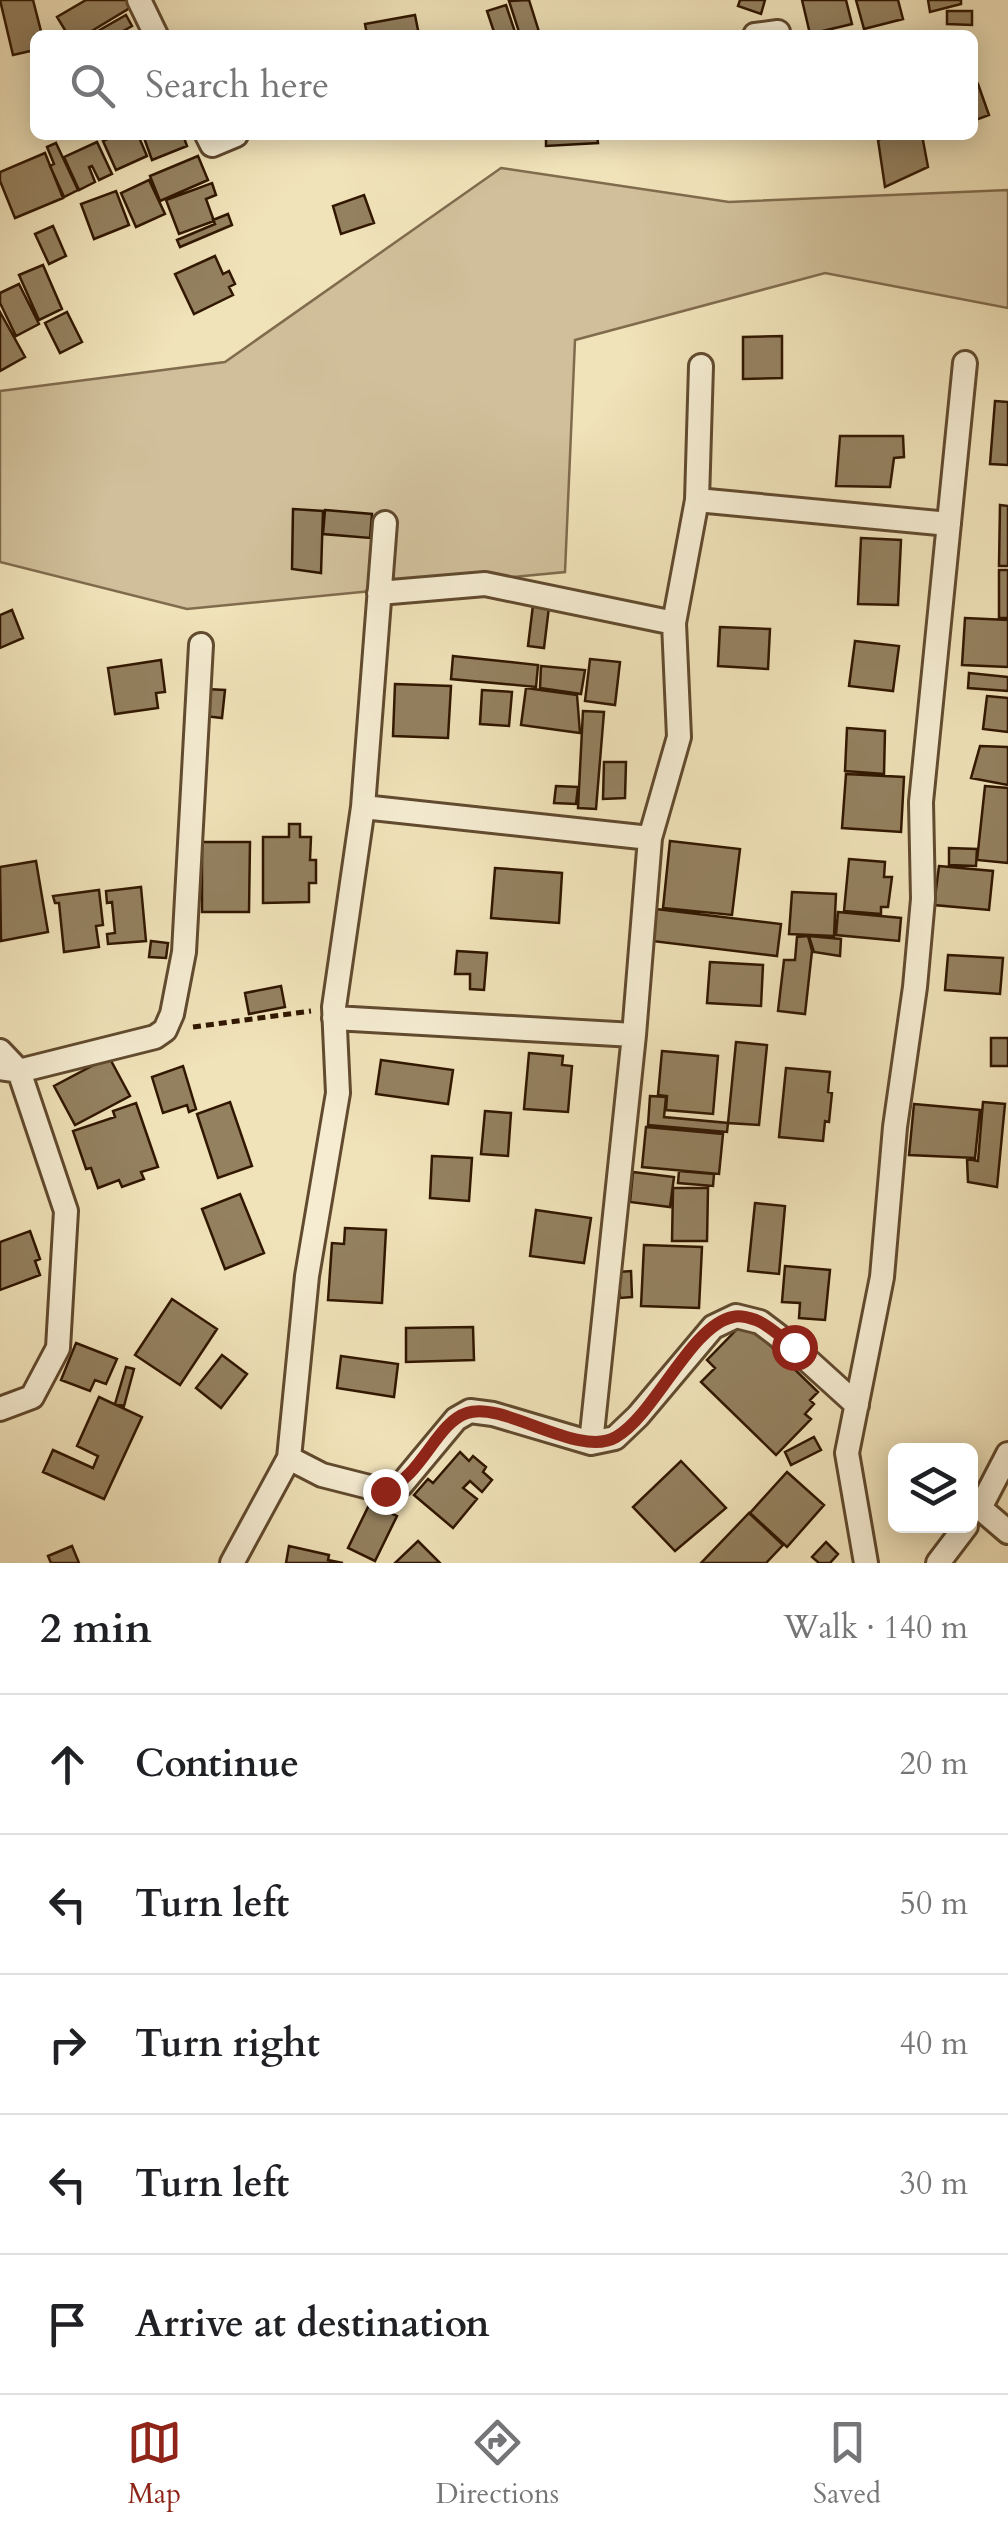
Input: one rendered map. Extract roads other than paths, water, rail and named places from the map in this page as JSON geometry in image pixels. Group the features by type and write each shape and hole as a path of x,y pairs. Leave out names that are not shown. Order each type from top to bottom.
{"street":[{"path":"139,0 154,30"},
{"path":"866,1563 847,1453 882,1276 893,1144 915,987 923,899 922,802 964,363"},
{"path":"591,1443 634,1036 650,838 679,738 674,624 696,500 700,366"},
{"path":"696,500 948,524"},
{"path":"232,1563 289,1458 307,1276 338,1093 334,1013 363,808 384,523"},
{"path":"379,593 485,584 674,624"},
{"path":"10,1070 154,1037 165,1030 172,1014 184,952 201,645"},
{"path":"363,808 650,838"},
{"path":"334,1013 634,1036"},
{"path":"0,1051 66,1210 58,1348 32,1397 0,1409"},
{"path":"289,1458 322,1475 385,1491 401,1484 456,1419 470,1411 591,1443 616,1438 713,1326 736,1316 760,1322 857,1405"},
{"path":"978,1507 1008,1454"},
{"path":"978,1511 1008,1475"},
{"path":"978,1520 1008,1532"},
{"path":"938,1563 961,1533"}]}
